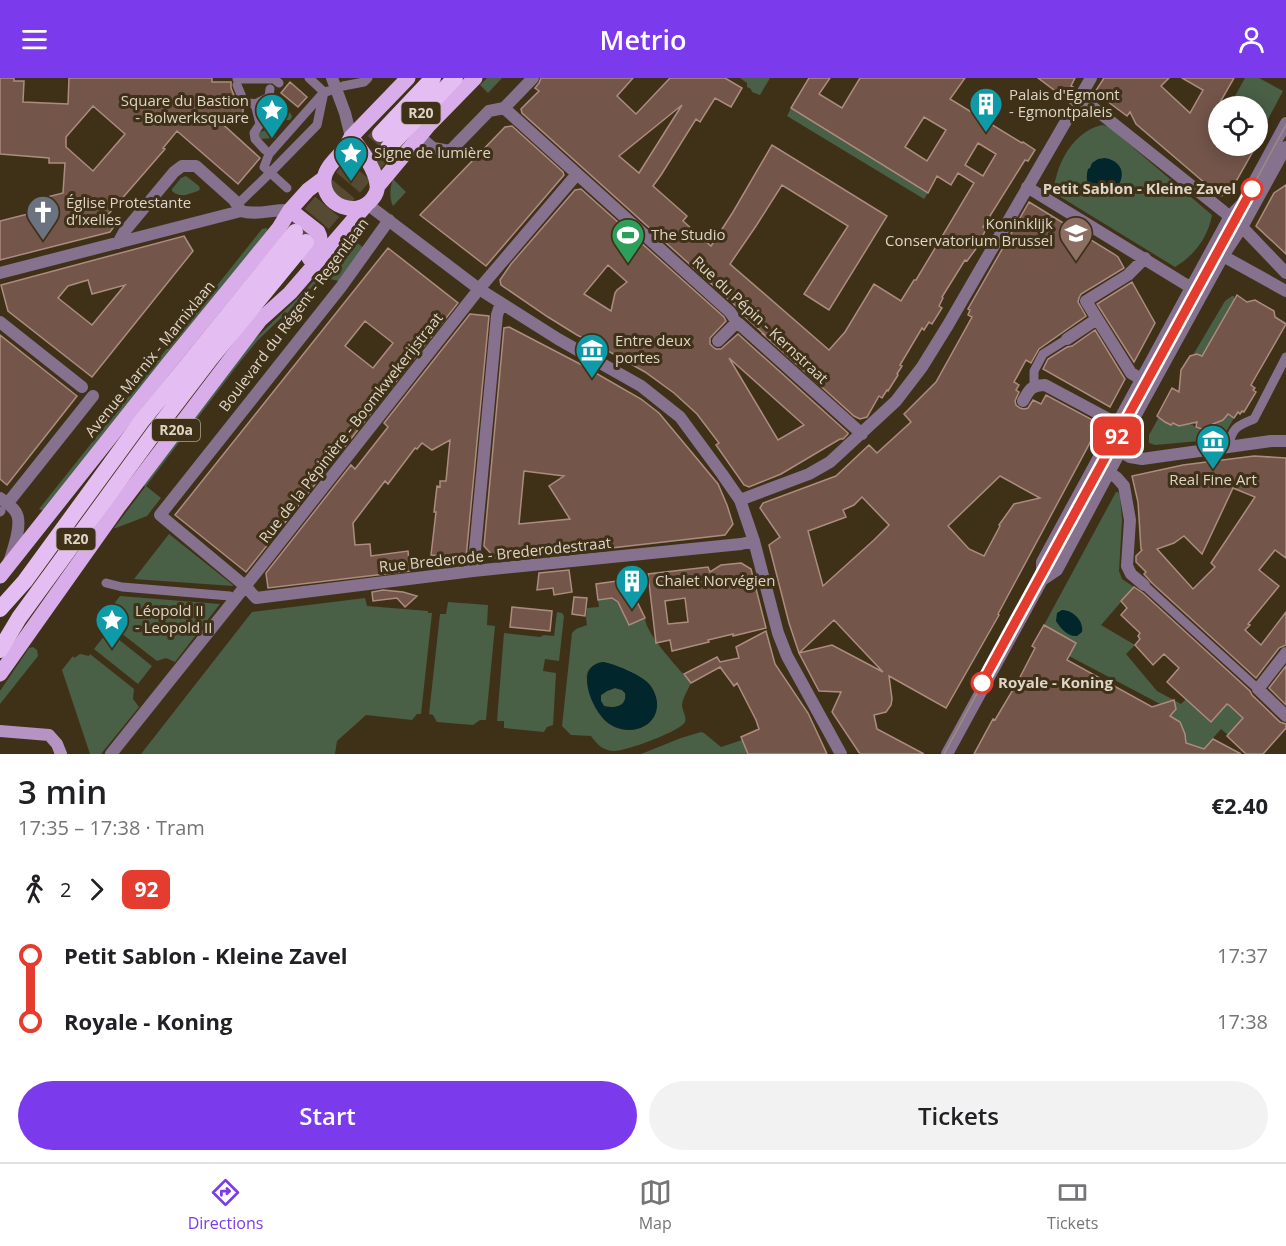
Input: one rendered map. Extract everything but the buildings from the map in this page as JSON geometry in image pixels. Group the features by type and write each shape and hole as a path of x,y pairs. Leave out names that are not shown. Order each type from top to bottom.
{"highway":[{"name":"R20","path":"433,78 384,141 454,78"},
{"name":"R20","path":"0,623 25,580 141,422 300,237 19,618 0,650"},
{"path":"0,609 25,580"}],"main road":[{"path":"408,78 328,168 324,178 327,194 338,205 352,209 367,204 389,171 429,125 475,78"},
{"path":"351,144 375,176 378,186"},
{"name":"Avenue Marnix - Marnixlaan","path":"4,571 279,228 290,210 308,190 324,178"},
{"name":"Boulevard du Régent - Regentlaan","path":"0,674 119,506 260,320 290,293 367,204"},
{"path":"260,320 321,240 318,232 290,210"},
{"path":"91,462 141,422 169,363"},
{"path":"119,506 156,430 207,389"},
{"path":"0,731 49,735 57,744 61,754"}],"street":[{"path":"343,86 364,82 369,78"},
{"path":"420,137 433,148 450,151 489,111 504,108 533,78"},
{"path":"740,500 809,474 830,462 896,401 922,367 1091,78"},
{"path":"313,79 328,87 345,113 351,144"},
{"path":"236,81 274,83 269,97 255,104 244,102 236,81"},
{"path":"287,188 264,167 267,153 328,87"},
{"path":"0,273 118,243 238,204 316,125 328,87"},
{"path":"1080,97 1230,216 1286,273"},
{"path":"255,104 260,124 254,133 255,139 267,153"},
{"name":"Rue du Pépin - Kernstraat","path":"504,108 861,434"},
{"path":"947,754 1042,580 1057,570 1110,473 1133,420 1197,290 1207,259 1230,216 1242,204 1286,123"},
{"path":"1042,580 1042,562 1141,380 1197,290 1242,227 1286,147"},
{"path":"118,243 124,232 174,172 182,166 196,166 248,214 277,209 290,210"},
{"name":"Rue de la Pépinière - Boomkwekerijstraat","path":"111,754 479,289 576,174"},
{"path":"1027,187 1197,290"},
{"path":"367,204 479,289 558,339 641,386 680,417 740,500 754,541 778,633 787,656 842,754"},
{"name":"Boulevard du Régent - Regentlaan","path":"245,586 160,515 341,287 389,220"},
{"path":"1207,259 1223,256 1286,291"},
{"path":"1141,380 1131,373 1086,301 1128,275 1145,258"},
{"path":"473,571 497,315 501,303"},
{"path":"1034,386 1034,371 1043,354 1097,320"},
{"path":"0,322 82,387"},
{"path":"718,340 737,322"},
{"path":"1228,448 1230,437 1236,426 1254,419 1286,357"},
{"path":"1023,401 1034,386 1045,385 1118,424"},
{"name":"Avenue Marnix - Marnixlaan","path":"4,571 17,535 19,519 16,511 2,506 93,396"},
{"path":"1107,444 1130,457 1142,459 1271,441 1286,441"},
{"path":"1110,473 1124,486 1130,520 1127,566 1131,574 1286,716"},
{"name":"Rue Brederode - Brederodestraat","path":"245,586 256,598 473,571 754,541"},
{"path":"106,583 122,587 230,596 235,599"},
{"path":"1258,689 1286,653"}],"green space":[{"path":"487,78 502,78 488,93 480,85"},
{"path":"740,78 770,78 760,95 752,92 747,87 747,83"},
{"path":"1245,78 1259,78 1283,91 1268,119 1268,96 1235,96"},
{"path":"268,105 289,112 292,117 290,120 265,119 262,111"},
{"path":"791,108 928,193 924,199 787,116"},
{"path":"1103,125 1109,127 1212,215 1200,245 1175,267 1059,196 1055,191 1054,185 1058,170 1066,153 1078,138"},
{"path":"272,128 276,132 275,138 259,139 257,133"},
{"path":"186,176 200,189 178,195 172,189 181,178"},
{"path":"393,179 406,192 393,206 390,192"},
{"path":"267,228 267,231 44,511 39,509 262,229"},
{"path":"352,239 364,248 339,281 325,278 317,282 282,319 258,340 146,486 161,498 147,516 114,528 145,487 143,484 236,361"},
{"path":"1232,296 1235,299 1200,359 1193,355 1225,301"},
{"path":"1225,413 1234,418 1222,439 1155,445 1149,443 1149,435 1159,417 1171,424 1174,420 1179,426 1190,423 1196,428 1210,431 1213,428 1212,417 1219,422 1224,420"},
{"path":"1116,492 1120,496 1122,520 1119,571 1122,579 1134,587 1101,625 1135,645 1126,654 1157,691 1181,704 1186,699 1211,722 1220,712 1213,705 1220,697 1229,705 1231,704 1248,722 1267,749 1263,754 1221,729 1199,754 1180,742 1185,735 1184,730 1180,722 1163,713 1164,706 1069,656 1076,643 1044,625"},
{"path":"169,534 233,585 233,586 134,579"},
{"path":"120,596 220,604 175,662 166,658 157,661 112,626 110,614 112,610 110,609"},
{"path":"365,598 367,606 432,613 421,714 417,714 412,720 366,715 337,741 335,754 141,754 252,612"},
{"path":"612,598 618,602 628,625 645,618 650,633 691,683 684,696 682,707 685,722 681,726 652,740 613,751 603,748 591,736 571,735 562,726 572,633 587,625 587,608 599,607 598,600","holes":["608,663 640,677 653,690 656,697 656,710 650,722 644,726 637,729 619,729 611,725 600,714 587,676 589,669 594,665"]},
{"path":"448,602 488,605 487,625 495,626 486,720 480,720 473,725 437,722 433,715 429,714 440,614 446,614"},
{"path":"557,612 564,616 559,661 545,659 543,671 556,673 553,725 547,727 544,732 504,728 504,721 497,721 504,633 540,637 554,636"},
{"path":"108,631 152,666 138,684 94,649"},
{"path":"33,647 37,650 38,656 0,704 0,691 29,648"},
{"path":"80,654 89,656 90,654 134,689 133,699 139,707 101,754 90,754 62,670 73,656 74,658"},
{"path":"615,688 625,693 624,701 616,707 604,706 601,695"},
{"path":"701,732 721,747 742,740 748,754 641,754 681,738"}],"water":[{"path":"1105,158 1116,162 1121,169 1122,177 1114,190 1107,194 1099,194 1088,183 1087,172 1092,163"},
{"path":"1062,610 1070,612 1079,620 1082,632 1077,636 1065,632 1056,621 1057,613"},
{"path":"603,662 614,665 649,684 657,700 655,715 651,721 645,726 628,730 617,728 607,722 596,708 588,689 589,671 594,665","holes":["615,688 625,693 622,704 616,707 604,706 601,695"]}],"tunnel":[{"path":"295,232 380,134"},
{"path":"307,242 388,148"}],"tram line":[{"path":"944,754 1286,125"},
{"name":"92","path":"982,683 1252,189"}],"place":[{"name":"Palais d'Egmont - Egmontpaleis","path":"986,133"},
{"name":"Square du Bastion - Bolwerksquare","path":"272,139"},
{"name":"Signe de lumière","path":"351,182"},
{"name":"Petit Sablon - Kleine Zavel","path":"1252,189"},
{"name":"Église Protestante d’Ixelles","path":"43,241"},
{"name":"Koninklijk Conservatorium Brussel","path":"1076,262"},
{"name":"The Studio","path":"628,264"},
{"name":"Entre deux portes","path":"592,379"},
{"name":"Real Fine Art","path":"1213,470"},
{"name":"Chalet Norvégien","path":"632,610"},
{"name":"Léopold II - Leopold II","path":"112,649"},
{"name":"Royale - Koning","path":"982,683"}]}
